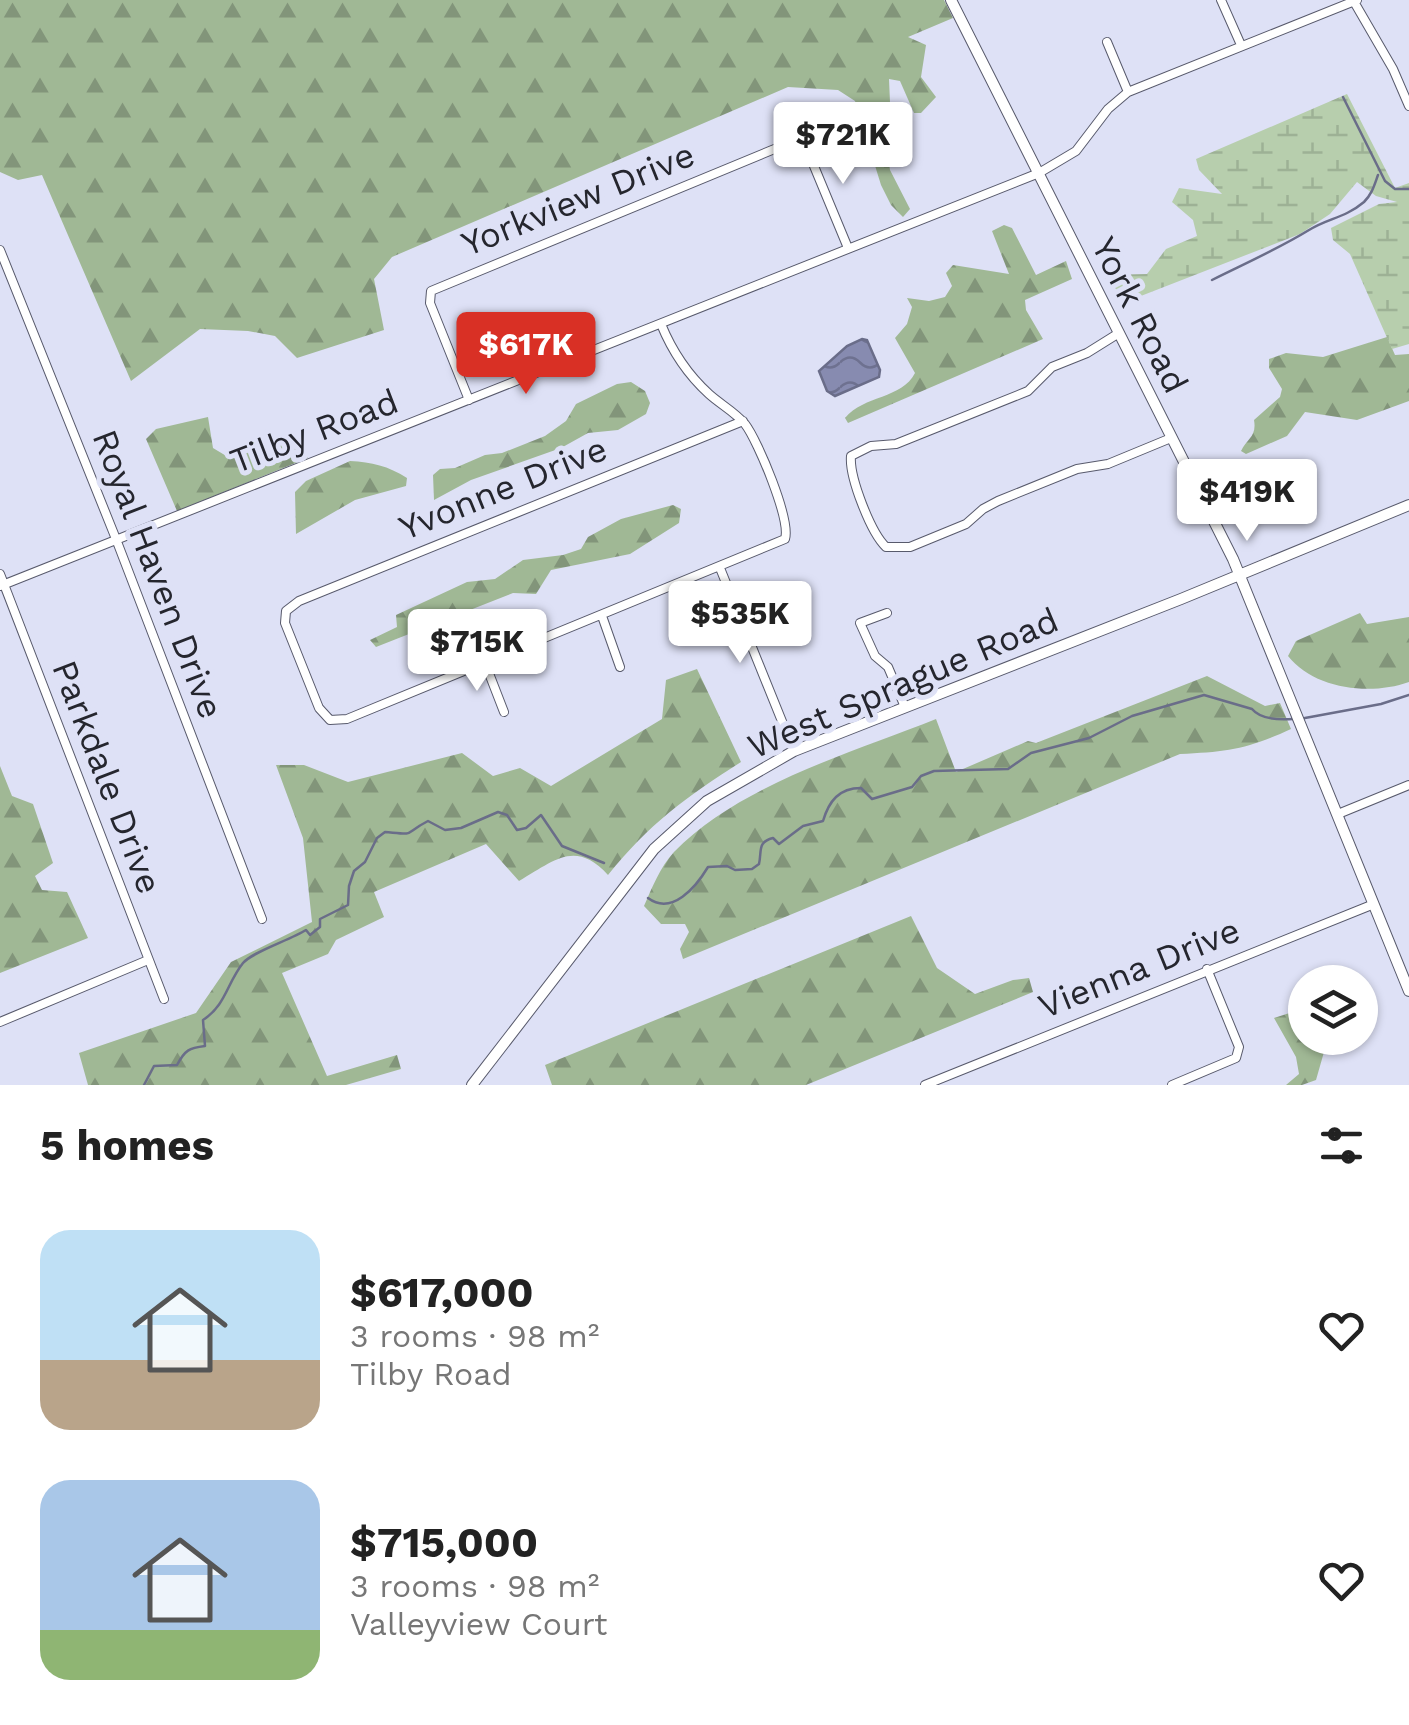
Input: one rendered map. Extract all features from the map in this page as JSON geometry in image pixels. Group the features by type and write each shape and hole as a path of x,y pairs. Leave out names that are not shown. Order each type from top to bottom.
{"street":[{"name":"York Road","path":"951,0 1239,576 1409,990"},
{"path":"1221,0 1241,46"},
{"path":"1108,42 1128,92 1355,1 1409,106"},
{"name":"Tilby Road","path":"2,585 1038,174 1076,151 1108,109 1128,92"},
{"name":"Yorkview Drive","path":"469,400 430,302 430,291 789,144 803,144 848,248"},
{"name":"Royal Haven Drive","path":"0,250 262,918"},
{"path":"504,712 485,663 785,539 786,522 743,421 690,375 671,348 661,324"},
{"path":"1119,332 1087,353 1052,367 1028,391 896,444 871,446 851,456 850,471 878,538 886,547 910,547 966,524 998,501 1171,438"},
{"name":"Yvonne Drive","path":"485,663 346,719 330,720 312,691 285,623 286,611 299,600 743,421"},
{"name":"West Sprague Road","path":"472,1085 654,849 707,801 794,750 1239,576 1409,505"},
{"path":"720,568 794,750"},
{"name":"Parkdale Drive","path":"0,574 164,999"},
{"path":"886,613 860,623 874,656 888,667 905,707"},
{"path":"602,616 620,667"},
{"path":"1338,814 1409,786"},
{"name":"Vienna Drive","path":"925,1085 1374,904"},
{"path":"0,1022 148,960"},
{"path":"1172,1085 1236,1058 1238,1047 1207,970"}],"green space":[{"path":"0,0 944,0 953,18 908,37 926,45 921,77 936,97 921,113 914,113 900,81 889,79 891,126 886,145 890,170 910,209 903,217 891,205 881,185 855,101 838,90 788,87 392,257 374,279 384,330 297,358 275,336 200,329 131,381 42,175 18,180 0,172"},
{"path":"1347,94 1395,188 1409,183 1409,344 1392,349 1350,254 1333,240 1331,228 1379,204 1397,202 1376,196 1357,182 1330,214 1300,234 1128,301 1102,275 1147,274 1166,249 1197,236 1193,220 1172,202 1179,188 1222,194 1199,170 1196,159"},
{"path":"1004,225 1012,228 1036,275 1066,261 1072,279 1025,300 1026,310 1043,339 848,423 845,418 853,411 901,388 915,373 895,338 907,324 912,307 907,298 929,301 945,297 952,286 946,273 953,265 1009,274 992,231"},
{"path":"1387,337 1395,355 1409,354 1409,401 1357,420 1305,412 1287,436 1246,454 1241,451 1253,434 1254,420 1280,397 1282,389 1269,368 1269,359 1286,353 1323,357"},
{"path":"631,382 645,391 650,403 646,414 618,430 588,433 561,448 471,480 434,500 433,475 440,469 455,468 545,436 566,421 576,404 617,384"},
{"path":"208,417 213,448 228,457 241,443 270,440 284,442 308,458 177,511 146,439 156,429"},
{"path":"350,461 393,470 407,478 406,486 355,500 296,534 295,492 306,481"},
{"path":"673,505 681,509 679,523 630,554 551,570 536,594 513,593 376,647 370,640 397,627 396,615 467,582 495,579 523,560 581,549 588,537 621,519"},
{"path":"1360,613 1367,624 1409,617 1409,682 1377,688 1344,687 1312,676 1288,656 1296,641"},
{"path":"697,669 741,762 669,812 608,875 596,864 575,856 554,861 519,881 486,844 374,892 384,917 336,940 328,954 282,973 327,1076 397,1055 401,1069 346,1085 88,1085 79,1053 196,1013 231,962 312,922 303,838 276,765 304,765 348,782 462,753 493,776 520,768 551,786 662,719 666,680"},
{"path":"1207,676 1265,706 1280,703 1291,729 1237,748 1180,754 683,959 680,949 689,932 685,924 661,924 644,906 669,858 700,828 763,789 833,758 936,719 956,772 1028,741 1036,743"},
{"path":"0,766 12,796 33,804 53,863 35,876 42,890 67,892 88,938 0,973"},
{"path":"911,916 937,968 975,994 1029,978 1033,992 806,1085 552,1085 545,1065"},
{"path":"1288,1013 1288,1043 1274,1018"},
{"path":"1323,1055 1316,1080 1286,1085 1299,1074 1296,1057"}],"water":[{"path":"867,340 880,370 879,377 835,396 827,391 819,371 847,346"}],"waterway":[{"path":"1343,97 1385,181 1395,189 1409,189"},
{"path":"1212,280 1357,207 1369,196 1378,175"},
{"path":"648,898 666,904 682,897 708,867 752,869 759,864 764,842 773,838 779,844 803,826 823,821 828,807 847,790 861,788 872,799 912,787 921,776 934,771 1008,769 1031,753 1089,738 1132,716 1204,695 1252,709 1265,717 1293,719"},
{"path":"1305,718 1409,695"},
{"path":"144,1085 154,1066 177,1065 188,1051 205,1046 203,1020 222,1001 243,963 306,930 310,935 320,927 320,919 348,905 354,871 365,862 377,838 385,832 409,833 428,821 445,830 461,828 498,812 507,815 517,830 526,828 541,815 562,846 604,863"}]}
